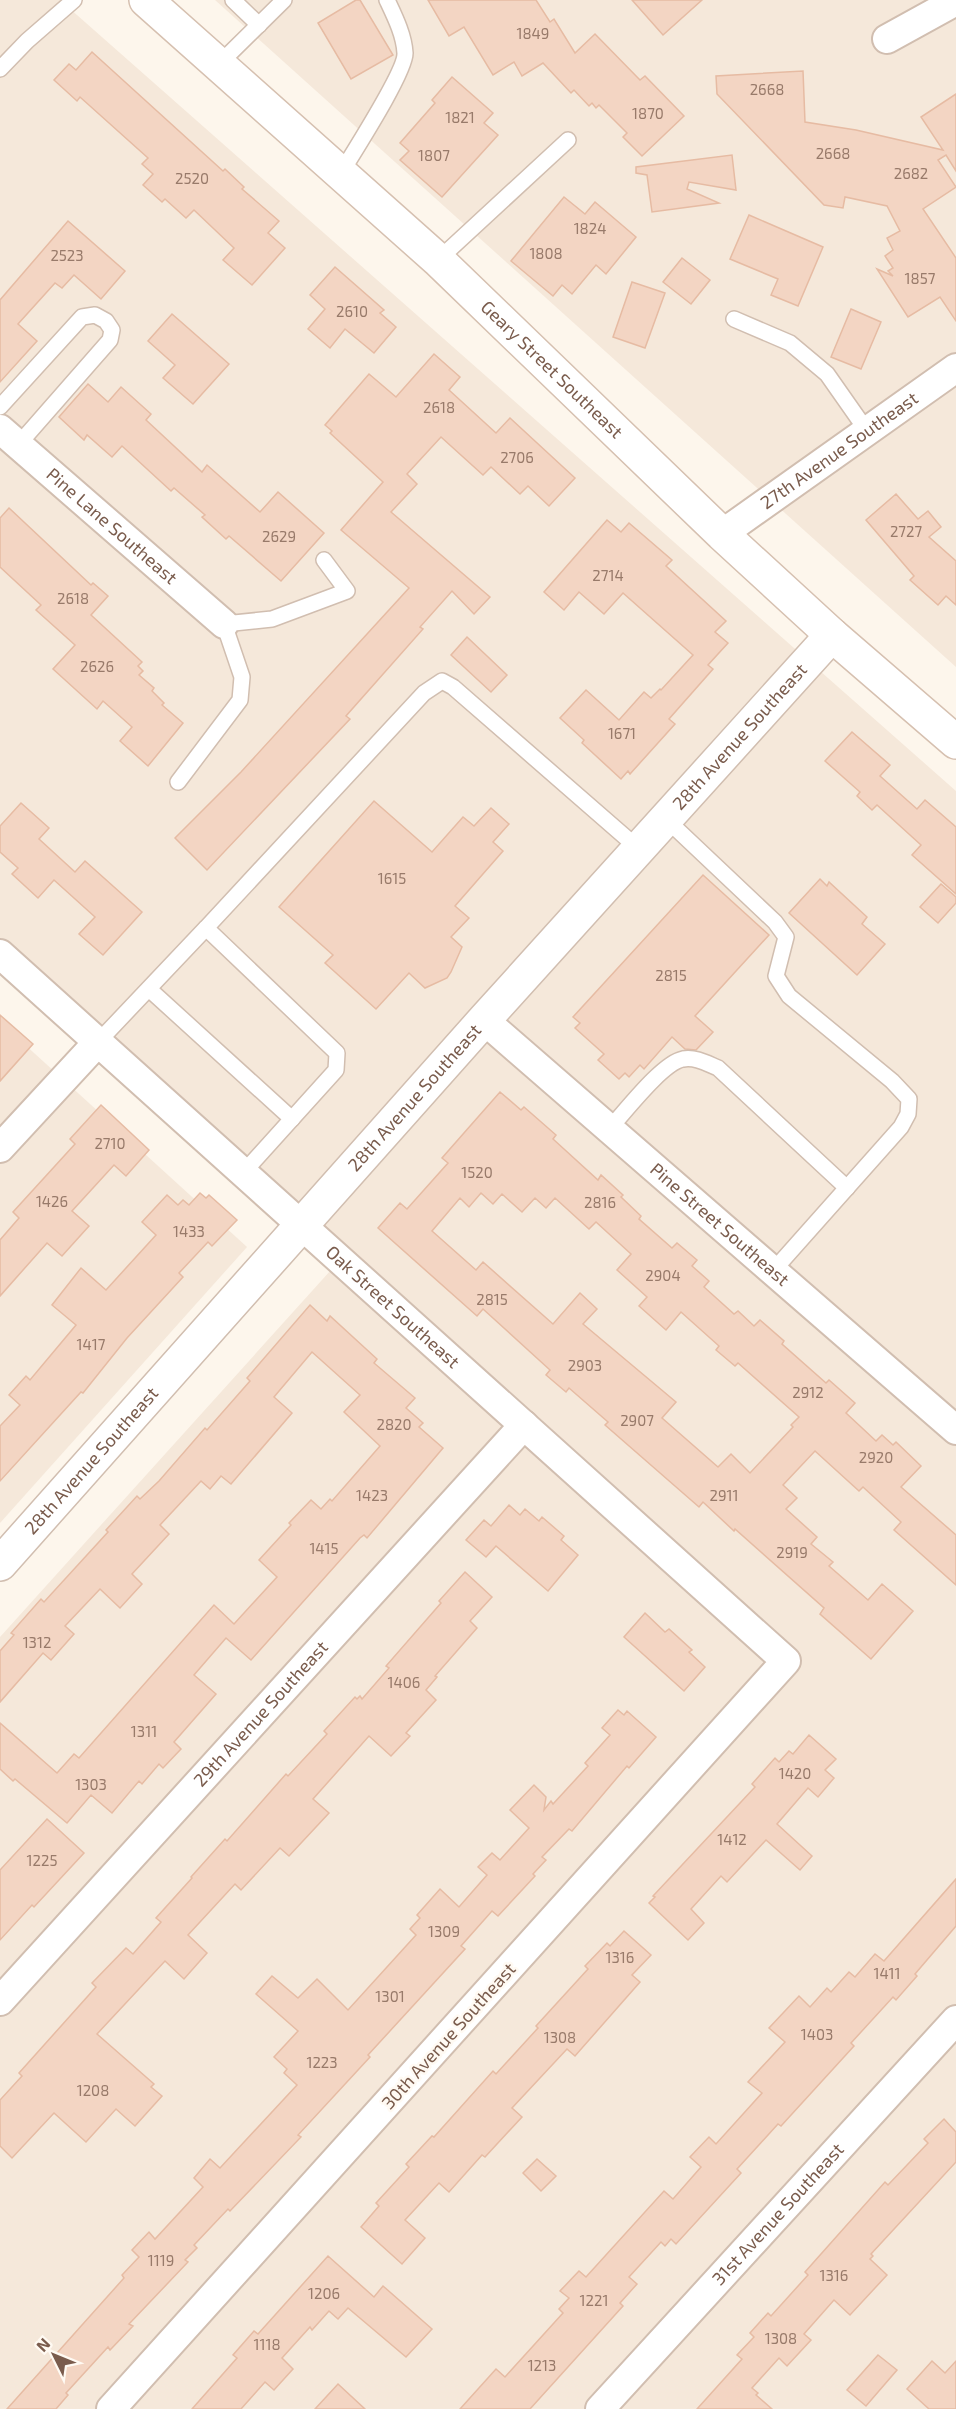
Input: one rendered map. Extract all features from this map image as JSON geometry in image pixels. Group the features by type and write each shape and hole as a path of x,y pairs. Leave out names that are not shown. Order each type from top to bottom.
{"street":[{"path":"887,39 951,1"},
{"name":"Geary Street Southeast","path":"159,4 218,64 438,260 722,534 832,635 956,742"},
{"name":"27th Avenue Southeast","path":"722,534 956,368"},
{"name":"Pine Lane Southeast","path":"9,437 224,624"},
{"name":"28th Avenue Southeast","path":"0,1564 484,1020 832,635"},
{"name":"Oak Street Southeast","path":"0,954 786,1661"},
{"name":"Pine Street Southeast","path":"484,1020 956,1430"},
{"path":"0,1148 98,1042"},
{"name":"29th Avenue Southeast","path":"0,2001 524,1425"},
{"name":"30th Avenue Southeast","path":"111,2409 786,1661"},
{"name":"31st Avenue Southeast","path":"600,2409 956,2020"}],"lane":[{"path":"0,69 74,0"},
{"path":"233,0 259,24"},
{"path":"218,64 284,0"},
{"path":"341,173 387,97 405,56 398,23 387,0"},
{"path":"438,260 568,140"},
{"path":"0,407 82,317 95,315 106,321 112,330 110,340 9,437"},
{"path":"734,319 790,343 827,374 867,431"},
{"path":"178,782 240,700 242,677 224,624 272,619 347,591 324,560"},
{"path":"98,1042 424,693 442,681 453,687 639,849"},
{"path":"666,819 775,922 786,937 776,976 789,996 892,1081 909,1100 908,1114 901,1127 773,1271"},
{"path":"206,928 337,1053 336,1070 243,1173"},
{"path":"149,988 292,1119"},
{"path":"609,1129 667,1066 682,1059 699,1059 718,1068 847,1188"}],"shaded area":[{"path":"0,0 60,0 956,791 956,2409 0,2409 0,1637 340,1260 0,953"},
{"path":"215,0 956,0 956,667"},
{"path":"0,1022 247,1247 0,1523"}],"building":[{"path":"356,0 360,0 393,55 351,79 318,23"},
{"path":"428,0 536,0 550,22 554,19 575,53 595,34 640,80 645,76 684,116 642,156 623,137 627,133 599,105 596,108 592,103 589,106 574,90 571,93 543,63 522,76 514,62 493,75 464,27 449,36"},
{"path":"632,0 702,0 663,35"},
{"path":"92,52 223,171 225,169 244,187 242,189 279,221 268,233 285,248 252,285 223,260 234,248 194,210 186,218 165,199 162,202 143,185 153,174 142,164 148,158 80,97 77,101 54,80 69,64 76,70"},
{"path":"803,71 805,122 856,130 943,150 921,117 956,94 956,171 946,155 938,160 956,187 923,209 956,258 956,321 940,297 908,317 877,269 893,276 888,271 893,268 885,256 893,250 887,238 900,231 887,206 845,197 843,208 824,205 717,94 716,76"},
{"path":"452,77 493,113 484,123 498,135 442,197 400,160 409,151 400,143 435,103 432,100"},
{"path":"732,155 736,190 689,182 687,189 719,203 652,212 647,175 636,173 636,167"},
{"path":"564,197 585,214 595,202 636,237 606,274 596,265 572,294 562,285 553,296 511,261"},
{"path":"749,215 823,247 798,306 771,295 778,279 730,259"},
{"path":"68,221 125,271 101,299 74,275 62,288 55,283 18,324 37,341 0,382 0,300"},
{"path":"682,258 710,280 691,304 663,282"},
{"path":"335,267 384,310 380,313 396,327 374,353 345,329 330,348 308,329 325,309 310,295"},
{"path":"632,282 665,293 645,348 613,337"},
{"path":"851,309 881,322 861,369 831,357"},
{"path":"172,314 229,364 193,404 163,378 175,365 148,341"},
{"path":"434,354 460,377 449,390 496,433 510,418 575,478 549,506 528,486 520,494 491,467 483,475 441,437 407,474 417,484 391,512 490,597 474,614 452,591 420,627 423,629 346,716 350,719 207,870 175,838 241,772 409,588 341,530 383,482 330,433 332,431 325,425 369,374 396,397"},
{"path":"88,384 108,402 121,387 151,414 146,420 202,472 207,465 260,512 278,492 324,533 281,581 229,536 226,539 202,517 205,515 174,488 171,491 122,446 112,457 87,435 84,440 59,417"},
{"path":"896,494 918,519 928,511 941,527 929,537 956,561 956,605 946,596 938,605 910,580 914,576 866,520"},
{"path":"9,508 91,585 93,583 108,596 91,615 142,662 138,666 143,671 139,675 154,688 152,691 164,703 162,705 183,723 148,766 120,741 132,727 103,701 97,709 53,669 75,645 36,610 41,605 0,567 0,518"},
{"path":"607,520 621,532 629,523 672,560 666,566 726,621 715,632 728,643 708,665 713,669 669,719 675,724 630,774 628,771 621,779 582,743 584,740 560,718 586,690 619,720 644,692 651,698 661,690 693,655 623,593 604,614 579,592 564,610 544,592"},
{"path":"467,637 507,675 491,692 451,655"},
{"path":"852,732 890,765 880,776 917,809 925,800 956,827 956,894 912,855 921,845 877,805 872,810 857,796 860,792 825,761"},
{"path":"374,801 432,852 463,817 474,826 491,808 509,824 493,842 503,851 455,906 469,918 451,937 462,947 447,978 425,988 409,973 376,1009 325,963 333,955 279,907"},
{"path":"21,803 49,828 39,839 75,872 85,861 142,912 103,955 79,934 95,917 54,880 38,898 12,874 18,868 0,852 0,826"},
{"path":"703,875 769,935 695,1016 713,1032 696,1050 685,1049 672,1037 644,1069 640,1065 629,1077 625,1073 619,1079 598,1060 604,1054 575,1028 580,1023 573,1017"},
{"path":"820,879 827,886 829,882 867,917 862,924 885,944 857,975 789,913"},
{"path":"941,884 956,897 956,903 938,923 920,907"},
{"path":"0,1015 33,1044 0,1081"},
{"path":"500,1092 521,1110 524,1107 556,1135 553,1139 598,1180 601,1175 623,1195 621,1197 641,1216 639,1219 672,1248 677,1243 697,1260 692,1266 709,1281 704,1287 734,1314 738,1311 754,1326 760,1320 784,1341 782,1344 826,1383 829,1380 855,1403 846,1413 876,1441 882,1435 893,1445 896,1442 921,1466 901,1487 956,1535 956,1585 894,1530 901,1522 863,1487 859,1491 815,1451 783,1485 797,1498 786,1509 817,1537 811,1544 833,1562 829,1566 868,1600 882,1584 913,1611 871,1659 820,1614 824,1608 735,1529 734,1531 703,1502 699,1507 605,1425 608,1422 569,1388 566,1392 546,1375 550,1370 483,1309 477,1316 378,1228 400,1203 407,1209 448,1163 442,1158","holes":["481,1193 493,1204 502,1194 522,1212 535,1198 546,1208 555,1198 589,1229 596,1222 631,1254 617,1270 647,1297 639,1306 666,1330 681,1312 719,1346 716,1350 735,1366 738,1363 799,1417 791,1425 793,1427 750,1473 731,1454 718,1467 662,1418 676,1402 583,1324 597,1309 580,1293 553,1324 483,1262 476,1270 432,1231 460,1198 469,1207"]},
{"path":"101,1105 149,1150 126,1176 114,1165 72,1211 89,1226 62,1256 47,1243 0,1296 0,1240 19,1218 13,1212 75,1144 70,1139"},
{"path":"200,1193 206,1198 209,1195 237,1220 212,1246 208,1242 179,1273 183,1277 127,1338 83,1393 81,1392 0,1481 0,1426 20,1405 9,1395 26,1376 30,1380 76,1325 52,1305 81,1268 106,1290 156,1235 142,1222 167,1195 178,1205 183,1200 189,1205"},
{"path":"310,1305 327,1321 330,1316 377,1359 374,1363 415,1398 406,1408 423,1423 419,1427 443,1448 367,1538 364,1535 360,1538 251,1660 226,1638 194,1675 216,1694 174,1742 181,1749 163,1768 159,1764 142,1784 139,1781 112,1813 91,1795 67,1823 0,1769 0,1723 57,1773 74,1754 79,1758 214,1605 234,1624 277,1577 259,1560 291,1525 289,1523 311,1500 321,1509 330,1499 332,1501 380,1446 344,1412 360,1395 312,1352 274,1397 292,1413 231,1484 221,1476 210,1489 201,1481 160,1525 169,1534 132,1574 142,1584 120,1608 100,1589 65,1626 74,1634 51,1660 43,1653 0,1702 0,1651 14,1635 11,1633 41,1599 44,1602 108,1532 106,1530 137,1496 140,1499 159,1481 205,1428 207,1430 250,1381 247,1378"},
{"path":"509,1505 520,1515 525,1509 539,1521 542,1517 564,1536 561,1540 578,1555 548,1591 496,1546 486,1557 466,1540 484,1520 491,1526"},
{"path":"465,1572 492,1597 470,1621 477,1628 435,1676 437,1677 426,1690 436,1700 406,1733 410,1736 391,1756 369,1736 313,1799 329,1813 289,1856 280,1848 241,1890 235,1884 188,1935 207,1953 184,1979 165,1961 97,2034 154,2084 151,2087 162,2096 135,2126 116,2109 86,2142 54,2113 12,2158 0,2146 0,2100 22,2076 19,2073 96,1987 92,1983 126,1948 133,1954 161,1922 156,1918 225,1839 227,1841 286,1774 288,1776 327,1734 324,1731 355,1697 357,1699 360,1696 362,1699 389,1668 386,1666"},
{"path":"645,1613 665,1632 669,1629 692,1650 689,1652 705,1667 684,1691 624,1637"},
{"path":"618,1710 624,1715 627,1711 656,1737 629,1768 627,1766 572,1831 569,1829 542,1857 546,1860 533,1874 535,1876 498,1916 492,1911 461,1946 465,1949 298,2135 301,2137 194,2245 197,2248 185,2260 188,2262 129,2324 133,2326 110,2350 108,2347 66,2393 68,2395 56,2409 7,2409 124,2278 122,2275 139,2257 132,2250 149,2232 155,2239 203,2187 194,2178 210,2159 220,2168 297,2085 284,2073 287,2069 274,2057 298,2031 256,1994 272,1976 298,1998 317,1979 348,2010 416,1935 410,1929 420,1918 417,1915 440,1889 459,1907 487,1875 478,1867 492,1853 500,1860 529,1828 510,1810 534,1785 546,1797 544,1810 551,1801 553,1804 588,1766 585,1763 610,1735 602,1728"},
{"path":"809,1735 836,1759 825,1770 834,1778 818,1797 808,1788 777,1824 812,1856 800,1870 766,1840 727,1882 721,1876 691,1909 704,1923 688,1940 649,1903 655,1897 653,1896 755,1787 752,1784 775,1758 779,1762 789,1751 793,1754"},
{"path":"47,1819 84,1853 0,1940 0,1870"},
{"path":"956,1879 956,1926 915,1974 917,1976 896,2000 893,1997 851,2043 854,2046 781,2126 778,2124 737,2169 741,2173 676,2244 671,2239 665,2246 661,2242 629,2277 637,2284 620,2303 623,2306 530,2409 460,2409 496,2369 505,2377 563,2313 559,2309 569,2298 560,2291 579,2271 586,2277 664,2191 673,2199 701,2167 690,2157 709,2137 716,2144 762,2093 748,2082 785,2042 769,2028 799,1996 810,2007 827,1988 831,1992 849,1972 855,1977 875,1954 884,1961"},
{"path":"624,1931 651,1955 632,1975 640,1982 575,2056 567,2049 512,2108 522,2117 485,2157 482,2155 449,2192 439,2183 405,2220 425,2238 402,2264 361,2227 379,2206 376,2203 409,2167 406,2164 432,2136 434,2137 493,2071 496,2074 538,2028 536,2026 588,1969 585,1966 607,1943 610,1946"},
{"path":"944,2119 956,2132 956,2162 871,2254 873,2256 870,2259 887,2275 850,2315 834,2300 804,2334 811,2340 787,2366 779,2358 752,2388 758,2393 756,2395 772,2409 697,2409 742,2359 737,2355 754,2337 750,2333 768,2313 771,2316 808,2275 805,2272 885,2182 888,2185 928,2143 924,2139"},
{"path":"537,2159 556,2176 541,2191 523,2173"},
{"path":"328,2256 374,2297 383,2286 432,2329 406,2357 348,2308 338,2319 329,2311 312,2330 310,2327 282,2358 293,2369 274,2390 265,2382 241,2409 192,2409 237,2358 233,2355 254,2331 258,2334"},
{"path":"878,2355 897,2370 866,2406 847,2390"},
{"path":"932,2361 945,2373 956,2361 956,2409 929,2409 907,2389"},
{"path":"338,2384 365,2409 315,2409"}]}
